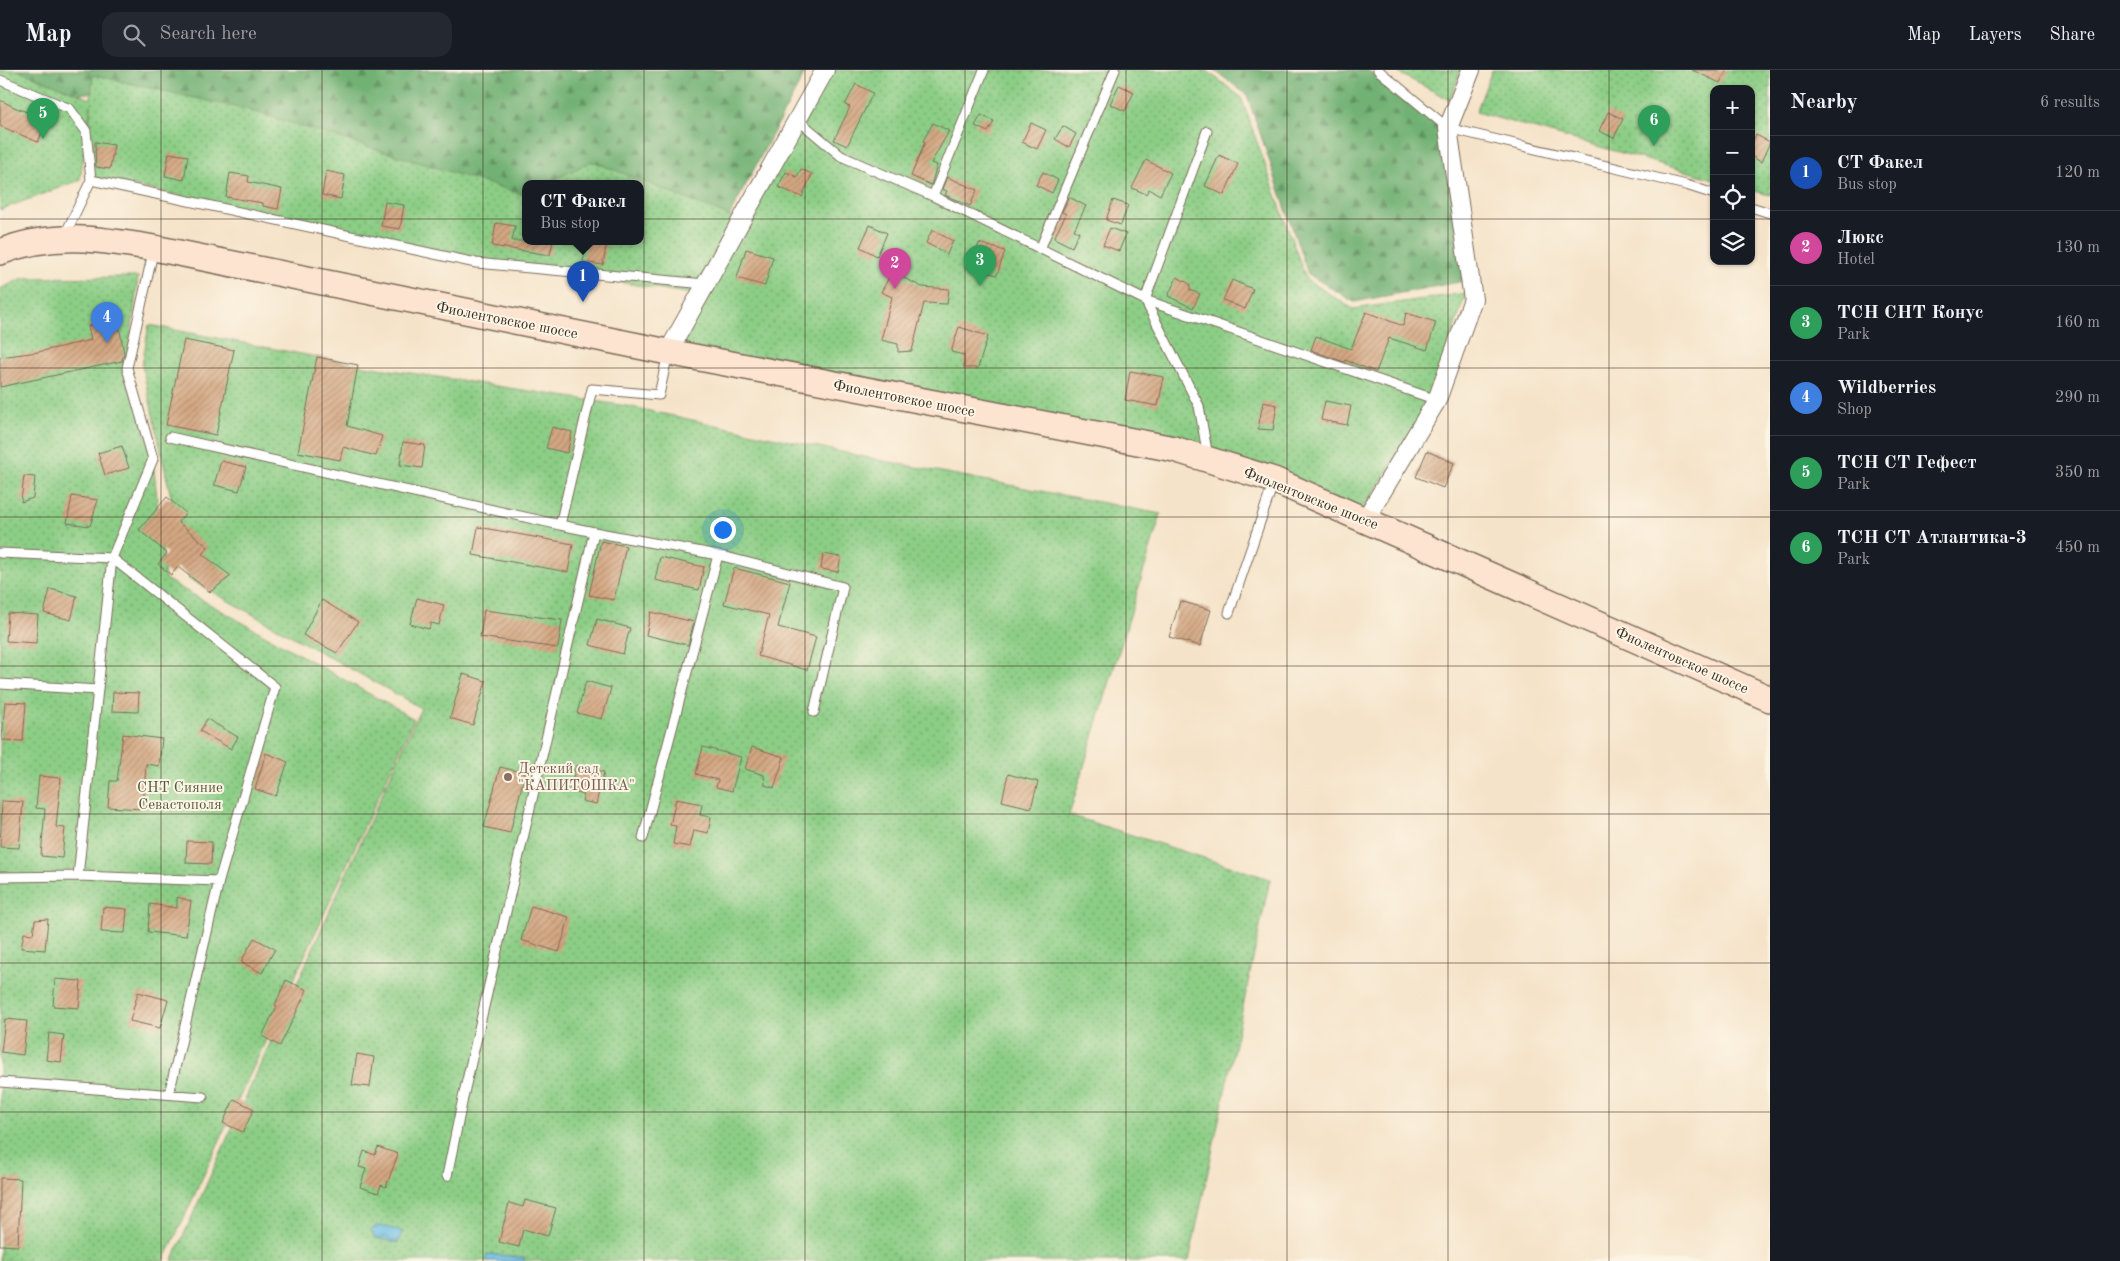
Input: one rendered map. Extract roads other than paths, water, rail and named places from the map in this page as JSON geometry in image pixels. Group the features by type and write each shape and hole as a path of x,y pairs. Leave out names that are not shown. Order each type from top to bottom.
{"main road":[{"name":"Фиолентовское шоссе","path":"0,252 64,238 98,239 154,248 668,352 1174,449 1274,480 1770,699"}],"street":[{"path":"668,352 825,70"},
{"path":"1365,520 1437,400 1473,298 1448,128 1471,70"}],"lane":[{"path":"933,196 984,70"},
{"path":"1040,249 1115,70"},
{"path":"1378,70 1448,128 1686,185 1710,193"},
{"path":"0,80 70,110 86,131 91,180 64,238"},
{"path":"797,119 841,156 933,196 1144,300 1437,400"},
{"path":"1207,131 1144,300 1199,406 1208,459"},
{"path":"91,180 476,263 705,284"},
{"path":"1755,208 1770,213"},
{"path":"78,876 112,558 153,459 127,368 154,248"},
{"path":"560,525 592,389 660,395 668,352"},
{"path":"170,437 560,525 718,555 843,587 814,712"},
{"path":"1229,613 1274,480"},
{"path":"447,1176 464,1093 594,532"},
{"path":"0,553 112,558 275,687 219,881 169,1094"},
{"path":"643,838 718,555"},
{"path":"0,684 98,690"},
{"path":"0,877 78,876 219,881"},
{"path":"0,1082 203,1097"}],"water":[{"path":"376,1225 402,1231 398,1243 373,1237 374,1234 370,1230 375,1228"},
{"path":"487,1254 525,1258 524,1261 486,1261"}],"place":[{"name":"ТСН СТ Гефест","path":"43,139"},
{"name":"ТСН СТ Атлантика-3","path":"1654,146"},
{"name":"ТСН СНТ Конус","path":"980,286"},
{"name":"Люкс","path":"895,289"},
{"name":"СТ Факел","path":"583,302"},
{"name":"Wildberries","path":"107,343"},
{"name":"Детский сад \"КАПИТОШКА\"","path":"508,777"}],"park label":[{"name":"СНТ Сияние Севастополя","path":"180,796"}]}
